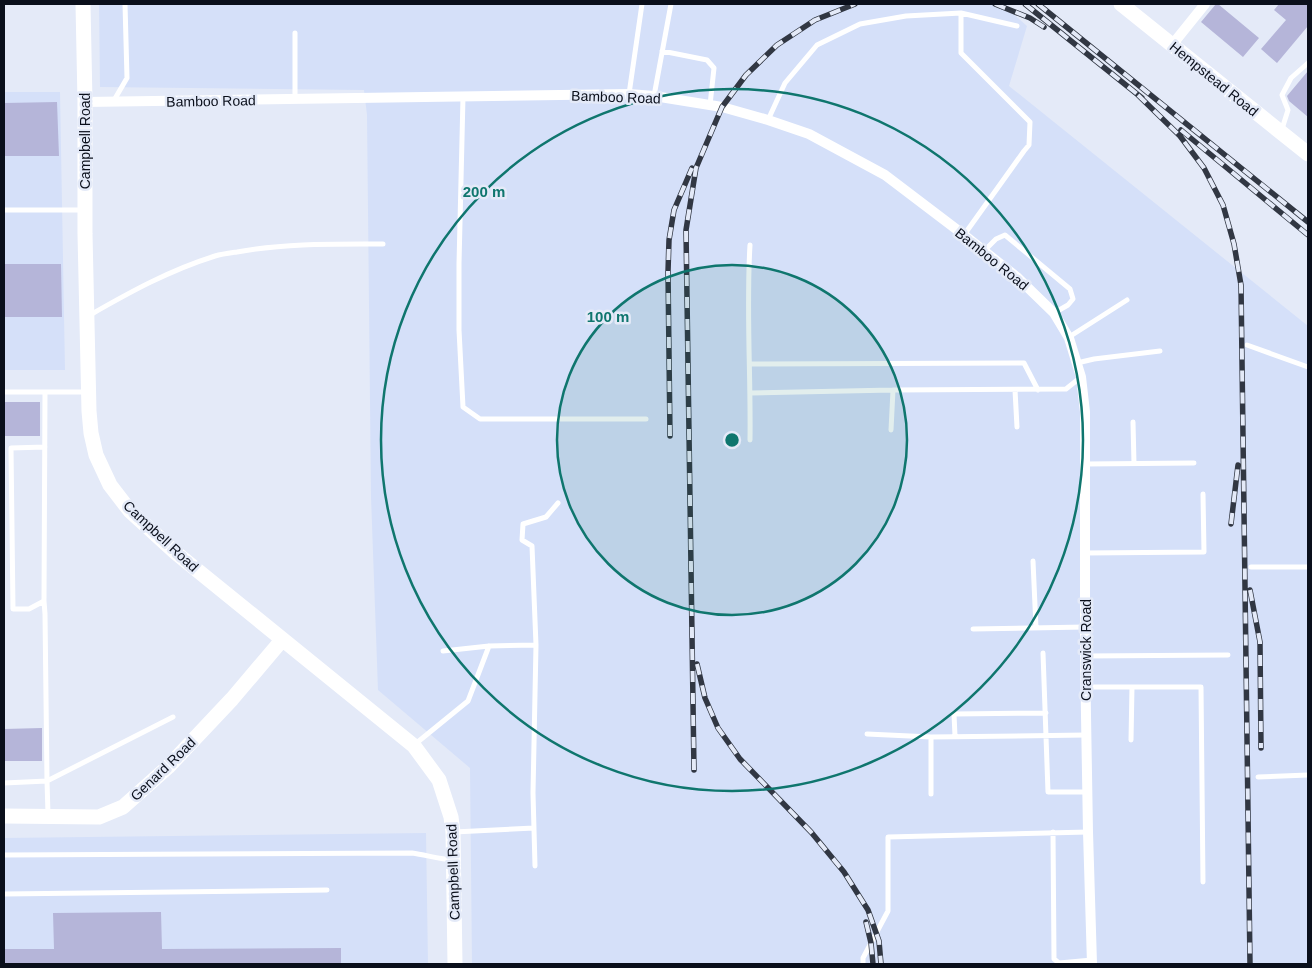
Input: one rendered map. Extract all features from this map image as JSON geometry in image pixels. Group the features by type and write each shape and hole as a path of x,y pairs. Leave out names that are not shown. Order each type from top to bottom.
{"street":[{"name":"Campbell Road","path":"83,4 89,392 91,433 96,455 110,485 130,511 176,553 414,746 439,780 451,817 453,832 455,964"},
{"name":"Hempstead Road","path":"1121,4 1308,154"},
{"path":"1172,45 1205,4"},
{"name":"Bamboo Road","path":"85,102 629,94 710,105 768,120 809,134 885,176 984,250 1018,278 1054,314 1069,338"},
{"name":"Cranswick Road","path":"1069,338 1081,377 1086,412 1086,688 1092,962"},
{"name":"Genard Road","path":"4,816 99,817 122,807 168,767 232,699 282,640"}],"lane":[{"path":"113,102 127,78 125,4"},
{"path":"629,94 642,4"},
{"path":"654,96 671,4"},
{"path":"961,13 961,53 1030,122 1029,145 964,235"},
{"path":"768,120 785,83 817,45 860,24 906,16 961,13 1017,26"},
{"path":"295,33 295,100"},
{"path":"662,52 707,60 714,68 710,105"},
{"path":"1280,132 1288,110 1282,95 1291,78 1308,63"},
{"path":"463,96 459,264 459,330 463,407 480,419 646,419"},
{"path":"4,210 85,210"},
{"path":"984,250 996,239 1005,235 1070,289 1073,299 1068,305 1054,314"},
{"path":"87,316 136,289 178,269 216,256 277,246 383,244"},
{"path":"750,245 748,275 751,393 750,440"},
{"path":"1069,338 1127,300"},
{"path":"1247,345 1308,367"},
{"path":"1077,363 1094,359 1160,351"},
{"path":"750,364 1024,363 1038,390"},
{"path":"751,393 1066,389 1081,377"},
{"path":"891,430 893,390"},
{"path":"1015,390 1017,427"},
{"path":"4,392 89,392"},
{"path":"45,392 44,601 48,817"},
{"path":"1133,422 1134,464"},
{"path":"44,601 29,609 13,609 11,448 45,447"},
{"path":"1086,464 1194,463"},
{"path":"1086,553 1204,552 1203,494"},
{"path":"535,866 536,645 532,546 522,540 523,524 546,517 558,503"},
{"path":"1034,561 1036,628"},
{"path":"1251,567 1308,567"},
{"path":"973,629 1086,627"},
{"path":"443,651 489,646 536,645"},
{"path":"414,746 468,701 489,646"},
{"path":"1043,653 1048,792 1088,792"},
{"path":"1086,656 1228,655"},
{"path":"1131,740 1132,687"},
{"path":"1086,688 1201,687 1203,882"},
{"path":"955,736 954,714 1046,713"},
{"path":"4,783 48,781 173,717"},
{"path":"867,734 931,737 1087,735"},
{"path":"931,737 932,794"},
{"path":"1258,777 1308,775"},
{"path":"453,832 534,828"},
{"path":"1053,832 1054,959 1058,962 1092,962"},
{"path":"863,964 863,958 888,911 888,836 1088,832"},
{"path":"4,855 412,854 442,860 454,860"},
{"path":"4,894 326,890"}],"shaded area":[{"path":"99,4 1002,4 1027,26 1009,86 1308,326 1308,964 472,964 470,768 378,690 371,497 367,115 364,90 100,87"},
{"path":"4,92 60,92 65,370 4,370"},
{"path":"426,833 428,964 4,964 4,838"}],"building":[{"path":"1216,4 1259,38 1243,57 1201,22"},
{"path":"1279,4 1308,4 1308,26 1277,63 1261,49 1286,20 1274,10"},
{"path":"1308,71 1308,117 1289,101 1287,96"},
{"path":"57,102 59,156 4,156 4,103"},
{"path":"4,264 61,264 62,317 4,317"},
{"path":"4,402 40,402 40,436 4,436"},
{"path":"42,728 42,761 4,761 4,729"},
{"path":"161,912 162,949 341,948 341,964 4,964 4,949 54,949 53,913"}],"railway":[{"path":"694,770 686,230 696,168 722,107 746,75 777,45 815,20 855,4"},
{"path":"995,4 1030,18 1044,27"},
{"path":"1025,4 1142,98"},
{"path":"1038,4 1308,222"},
{"path":"1138,95 1180,136 1204,168 1223,205 1234,244 1241,285 1250,964"},
{"path":"1181,130 1308,235"},
{"path":"670,436 669,240 674,210 692,168"},
{"path":"1231,524 1238,465"},
{"path":"1250,590 1260,642 1261,748"},
{"path":"697,664 705,698 718,728 740,759 811,832 844,872 868,910 879,941 881,964"},
{"path":"866,922 873,964"}]}
